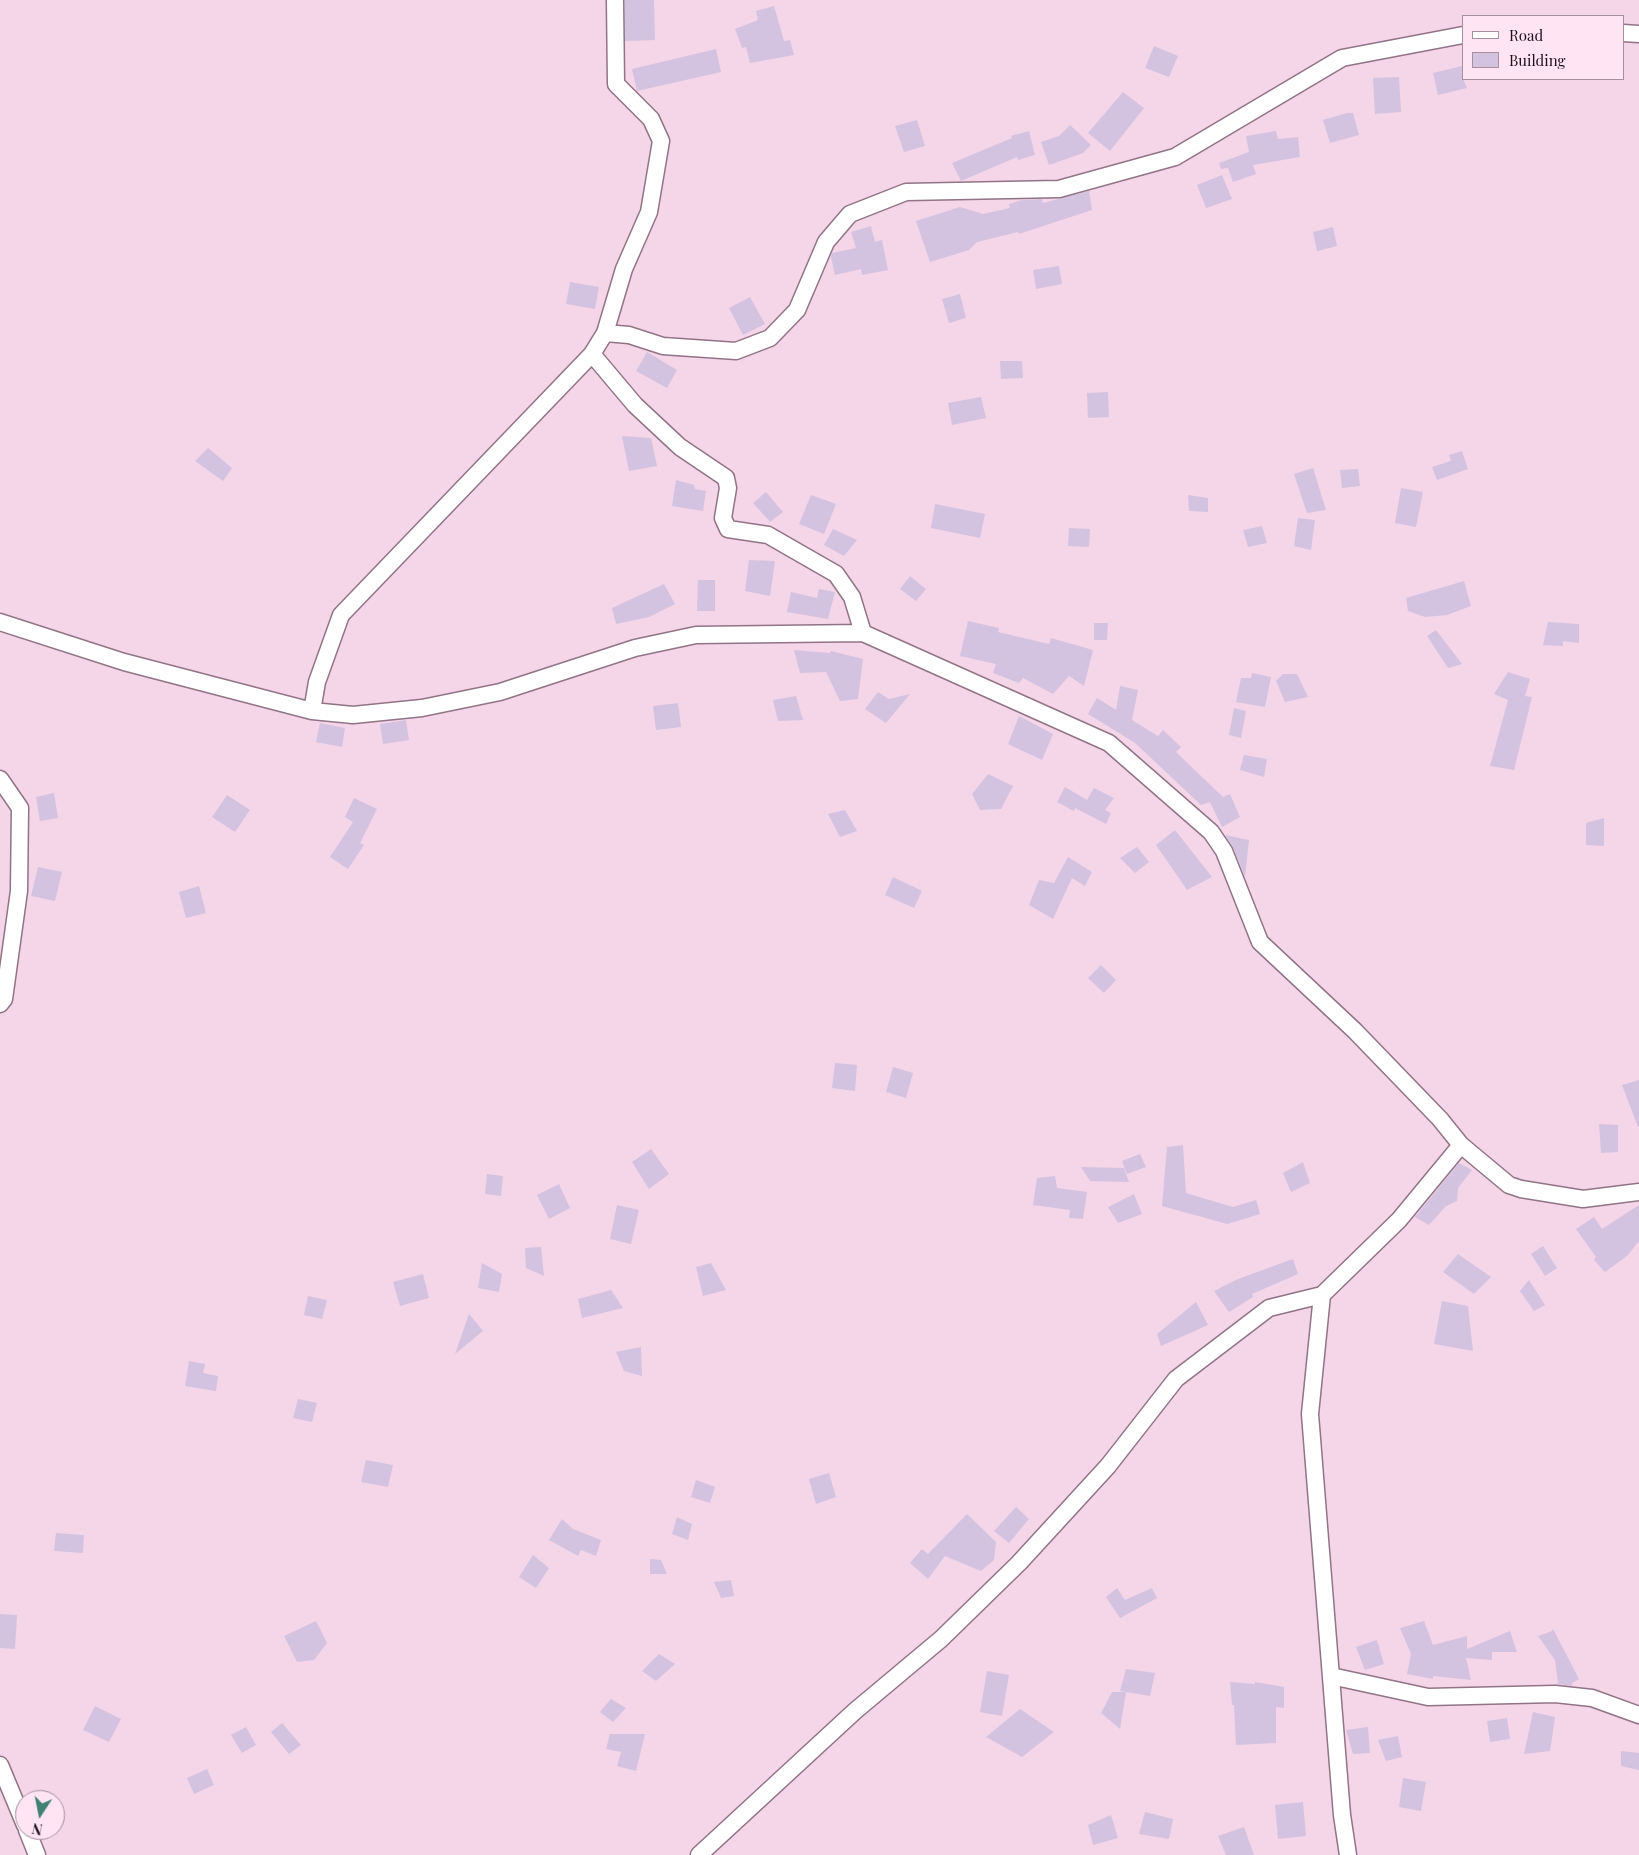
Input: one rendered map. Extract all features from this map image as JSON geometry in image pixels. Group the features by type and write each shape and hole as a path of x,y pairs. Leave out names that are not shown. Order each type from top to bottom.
{"street":[{"path":"312,711 317,682 341,615 592,354 606,333 624,269 649,212 661,141 651,119 616,84 615,0"},
{"path":"1624,34 1639,34"},
{"path":"606,333 629,335 663,346 736,351 770,338 797,310 826,242 850,214 906,192 1059,189 1175,157 1342,58 1462,35"},
{"path":"592,354 635,405 680,447 726,478 728,488 723,518 728,529 768,535 836,574 852,598 863,633"},
{"path":"0,622 124,662 312,711 353,715 422,708 500,692 635,648 696,635 863,633 1109,743 1211,832 1224,850 1260,942 1355,1031 1440,1119 1461,1145 1508,1185 1521,1190 1583,1199 1639,1192"},
{"path":"0,779 20,808 19,891 4,999 0,1004"},
{"path":"698,1855 855,1711 941,1639 1012,1570 1108,1466 1176,1380 1268,1308 1322,1295 1398,1220 1461,1145"},
{"path":"1322,1295 1310,1414 1342,1815 1348,1855"},
{"path":"1331,1676 1428,1697 1555,1694 1592,1698 1639,1715"},
{"path":"0,1765 15,1801"},
{"path":"31,1840 37,1855"}],"building":[{"path":"625,0 654,0 655,40 625,41"},
{"path":"774,6 784,41 790,40 794,55 750,63 746,47 742,48 735,29 758,20 756,11"},
{"path":"1154,46 1178,56 1169,77 1145,68"},
{"path":"716,49 721,72 637,91 632,69"},
{"path":"1462,66 1462,80 1467,88 1438,95 1433,73"},
{"path":"1399,77 1401,112 1375,114 1373,78"},
{"path":"1123,92 1144,108 1110,151 1088,133"},
{"path":"1353,113 1359,135 1330,143 1323,120"},
{"path":"917,120 925,146 904,152 895,126"},
{"path":"1070,125 1091,145 1083,153 1049,165 1041,142 1059,136"},
{"path":"1029,131 1035,155 1018,160 1017,157 961,181 952,163 1012,138 1011,136"},
{"path":"1276,131 1278,139 1298,137 1300,157 1253,165 1256,174 1233,182 1228,168 1221,169 1219,163 1249,152 1246,136"},
{"path":"1222,175 1232,199 1206,208 1197,185"},
{"path":"1089,191 1092,210 1019,234 1018,232 977,242 969,250 930,262 916,221 960,207 983,214 1010,208 1009,204 1022,200 1042,199 1043,203"},
{"path":"871,226 875,242 882,240 888,270 862,275 861,269 835,275 831,257 832,253 856,248 851,232"},
{"path":"1333,227 1337,246 1317,251 1313,232"},
{"path":"1059,266 1062,284 1036,289 1033,270"},
{"path":"570,282 599,287 595,309 566,304"},
{"path":"960,294 966,318 949,323 942,299"},
{"path":"750,297 765,324 743,335 729,308"},
{"path":"647,352 677,370 667,388 636,371"},
{"path":"1000,361 1022,361 1023,378 1001,379"},
{"path":"1108,392 1109,417 1088,418 1087,393"},
{"path":"981,397 986,418 952,425 948,403"},
{"path":"622,436 651,438 657,466 629,471"},
{"path":"208,448 232,468 223,481 195,461"},
{"path":"1462,451 1468,469 1437,480 1432,467 1451,461 1449,455"},
{"path":"1313,468 1326,510 1307,513 1294,474"},
{"path":"1358,469 1360,486 1342,488 1340,470"},
{"path":"676,480 694,485 695,489 706,491 703,511 672,506"},
{"path":"1401,488 1423,492 1416,527 1395,523"},
{"path":"766,492 783,512 770,522 753,503"},
{"path":"811,495 836,504 824,534 799,524"},
{"path":"1188,495 1208,498 1208,512 1189,511"},
{"path":"935,504 985,514 980,538 931,528"},
{"path":"1298,518 1315,520 1311,550 1294,546"},
{"path":"1262,526 1267,543 1248,547 1243,530"},
{"path":"1069,528 1090,529 1089,547 1068,546"},
{"path":"833,529 857,540 844,556 824,545"},
{"path":"749,560 775,561 770,596 745,591"},
{"path":"910,576 926,589 916,601 900,589"},
{"path":"698,580 715,580 715,611 697,611"},
{"path":"1464,581 1471,606 1447,615 1425,617 1408,611 1406,598"},
{"path":"664,584 675,604 649,617 616,624 612,608"},
{"path":"819,589 835,592 828,619 787,612 791,592 817,598"},
{"path":"968,621 999,628 998,632 1049,644 1051,638 1093,650 1084,686 1069,676 1053,694 1023,678 1019,683 993,673 996,664 960,656"},
{"path":"1548,622 1579,624 1579,643 1563,641 1563,646 1543,645"},
{"path":"1094,623 1108,623 1107,640 1094,640"},
{"path":"1436,630 1462,664 1448,668 1427,636"},
{"path":"794,650 830,653 831,651 863,659 858,699 840,701 826,672 800,673"},
{"path":"1508,672 1530,679 1525,696 1532,697 1514,770 1490,766 1508,700 1494,694"},
{"path":"1252,673 1271,677 1265,707 1236,702 1241,678 1251,678"},
{"path":"1283,674 1297,674 1308,697 1285,702 1276,681"},
{"path":"1120,686 1138,690 1132,720 1158,736 1163,730 1181,747 1176,752 1223,797 1230,794 1240,817 1222,827 1210,802 1201,805 1135,743 1088,714 1097,698 1116,710"},
{"path":"878,692 889,699 910,694 886,723 865,709"},
{"path":"796,696 803,720 778,721 773,700"},
{"path":"678,703 681,727 656,730 653,706"},
{"path":"1234,708 1246,711 1241,738 1229,735"},
{"path":"1019,716 1053,734 1042,760 1008,744"},
{"path":"406,720 409,740 383,744 380,724"},
{"path":"320,723 345,728 342,747 316,742"},
{"path":"1244,755 1267,759 1264,777 1240,770"},
{"path":"988,774 1013,786 1001,809 980,810 972,794"},
{"path":"1065,787 1087,800 1094,788 1114,798 1105,810 1111,813 1106,824 1075,808 1074,811 1057,802"},
{"path":"54,793 58,818 40,821 36,797"},
{"path":"227,795 250,810 235,832 212,817"},
{"path":"354,798 377,809 360,843 364,845 348,869 330,857 353,822 345,817"},
{"path":"845,810 857,831 840,837 828,814"},
{"path":"1604,818 1604,846 1586,845 1586,823"},
{"path":"1175,830 1212,877 1187,890 1156,845"},
{"path":"1225,835 1249,840 1245,877 1233,847"},
{"path":"1137,847 1149,862 1135,873 1120,858"},
{"path":"1068,857 1092,872 1085,886 1072,878 1053,919 1029,905 1039,880 1054,883"},
{"path":"38,867 62,872 55,901 31,896"},
{"path":"893,877 922,891 914,908 885,895"},
{"path":"199,886 206,913 186,918 179,892"},
{"path":"1101,965 1116,980 1104,993 1088,978"},
{"path":"835,1063 857,1065 855,1091 832,1088"},
{"path":"893,1067 913,1073 906,1098 886,1092"},
{"path":"1639,1080 1639,1127 1638,1127 1622,1085"},
{"path":"1599,1124 1618,1125 1618,1152 1601,1153"},
{"path":"1183,1145 1186,1193 1233,1207 1256,1200 1260,1214 1227,1224 1162,1206 1167,1147"},
{"path":"651,1149 669,1174 649,1189 632,1162"},
{"path":"1140,1154 1146,1167 1127,1174 1122,1161"},
{"path":"1303,1162 1310,1183 1291,1192 1283,1173"},
{"path":"1459,1163 1472,1170 1458,1188 1457,1201 1446,1206 1429,1225 1415,1217"},
{"path":"1081,1167 1124,1168 1129,1182 1090,1181"},
{"path":"487,1174 503,1176 501,1196 485,1194"},
{"path":"1055,1176 1057,1188 1087,1192 1083,1219 1069,1218 1070,1210 1033,1205 1037,1178"},
{"path":"559,1184 570,1208 549,1219 537,1195"},
{"path":"1134,1194 1142,1214 1118,1223 1108,1207"},
{"path":"617,1205 639,1210 631,1244 610,1239"},
{"path":"1639,1205 1639,1241 1627,1256 1605,1272 1594,1260 1596,1257 1576,1229 1594,1217 1602,1229"},
{"path":"1543,1246 1557,1268 1545,1276 1531,1254"},
{"path":"541,1247 544,1276 526,1268 525,1248"},
{"path":"1458,1254 1491,1277 1474,1294 1443,1272"},
{"path":"1293,1259 1298,1274 1252,1294 1253,1297 1229,1312 1214,1291 1238,1279"},
{"path":"482,1263 502,1274 499,1292 478,1288"},
{"path":"711,1263 726,1290 703,1296 696,1267"},
{"path":"423,1274 429,1298 400,1306 393,1282"},
{"path":"1529,1280 1545,1305 1534,1311 1520,1291"},
{"path":"611,1290 623,1308 582,1318 578,1299"},
{"path":"308,1296 327,1300 322,1319 304,1315"},
{"path":"1442,1301 1468,1306 1473,1351 1434,1344"},
{"path":"1196,1302 1208,1325 1161,1346 1157,1334"},
{"path":"469,1314 483,1331 455,1354"},
{"path":"641,1347 642,1376 624,1371 616,1352"},
{"path":"189,1361 205,1364 203,1373 218,1376 216,1391 185,1386"},
{"path":"298,1399 317,1403 312,1422 293,1418"},
{"path":"366,1460 393,1465 388,1487 361,1482"},
{"path":"829,1473 836,1497 816,1504 809,1479"},
{"path":"696,1480 715,1487 710,1503 691,1497"},
{"path":"1016,1507 1029,1519 1009,1543 994,1531"},
{"path":"967,1514 996,1542 994,1560 981,1571 945,1556 928,1579 910,1563 922,1549 928,1554"},
{"path":"677,1517 692,1524 688,1540 672,1534"},
{"path":"562,1519 573,1529 601,1540 596,1556 581,1550 578,1556 549,1540"},
{"path":"56,1533 84,1535 83,1553 54,1551"},
{"path":"533,1555 549,1568 536,1588 519,1577"},
{"path":"650,1559 661,1560 667,1574 650,1574"},
{"path":"731,1580 734,1596 721,1598 714,1582"},
{"path":"1117,1588 1125,1600 1152,1588 1157,1598 1120,1618 1106,1597"},
{"path":"0,1614 17,1615 15,1649 0,1648"},
{"path":"316,1621 327,1643 314,1660 297,1662 284,1636"},
{"path":"1424,1621 1433,1645 1467,1636 1467,1649 1510,1631 1517,1652 1492,1652 1492,1660 1466,1658 1471,1680 1433,1676 1433,1679 1407,1674 1411,1654 1400,1628"},
{"path":"1553,1629 1579,1679 1572,1683 1572,1686 1558,1684 1555,1660 1538,1636"},
{"path":"1377,1640 1384,1664 1365,1670 1356,1647"},
{"path":"659,1654 675,1664 656,1681 642,1671"},
{"path":"1126,1669 1155,1673 1150,1696 1120,1691"},
{"path":"987,1671 1009,1675 1002,1716 980,1712"},
{"path":"1230,1682 1255,1684 1255,1682 1284,1687 1284,1708 1276,1707 1276,1743 1236,1745 1234,1705 1232,1705"},
{"path":"1112,1692 1126,1692 1120,1729 1101,1713"},
{"path":"611,1699 626,1708 613,1722 600,1712"},
{"path":"95,1706 121,1719 109,1742 83,1730"},
{"path":"1020,1709 1054,1732 1022,1757 986,1737"},
{"path":"1533,1712 1555,1717 1550,1751 1524,1754"},
{"path":"1507,1718 1510,1739 1490,1742 1487,1721"},
{"path":"282,1723 301,1745 289,1754 271,1732"},
{"path":"246,1727 256,1745 242,1753 231,1735"},
{"path":"1368,1727 1370,1753 1353,1754 1346,1730"},
{"path":"610,1734 645,1734 636,1771 617,1766 621,1752 606,1749"},
{"path":"1398,1736 1402,1757 1386,1761 1378,1740"},
{"path":"1621,1751 1639,1753 1639,1770 1621,1766"},
{"path":"207,1769 214,1785 194,1794 187,1778"},
{"path":"1403,1778 1426,1782 1421,1811 1399,1807"},
{"path":"1303,1802 1306,1836 1278,1839 1275,1805"},
{"path":"1145,1812 1173,1819 1169,1839 1139,1834"},
{"path":"1111,1815 1118,1838 1093,1845 1088,1825"},
{"path":"1244,1827 1254,1855 1226,1855 1218,1836"}]}
